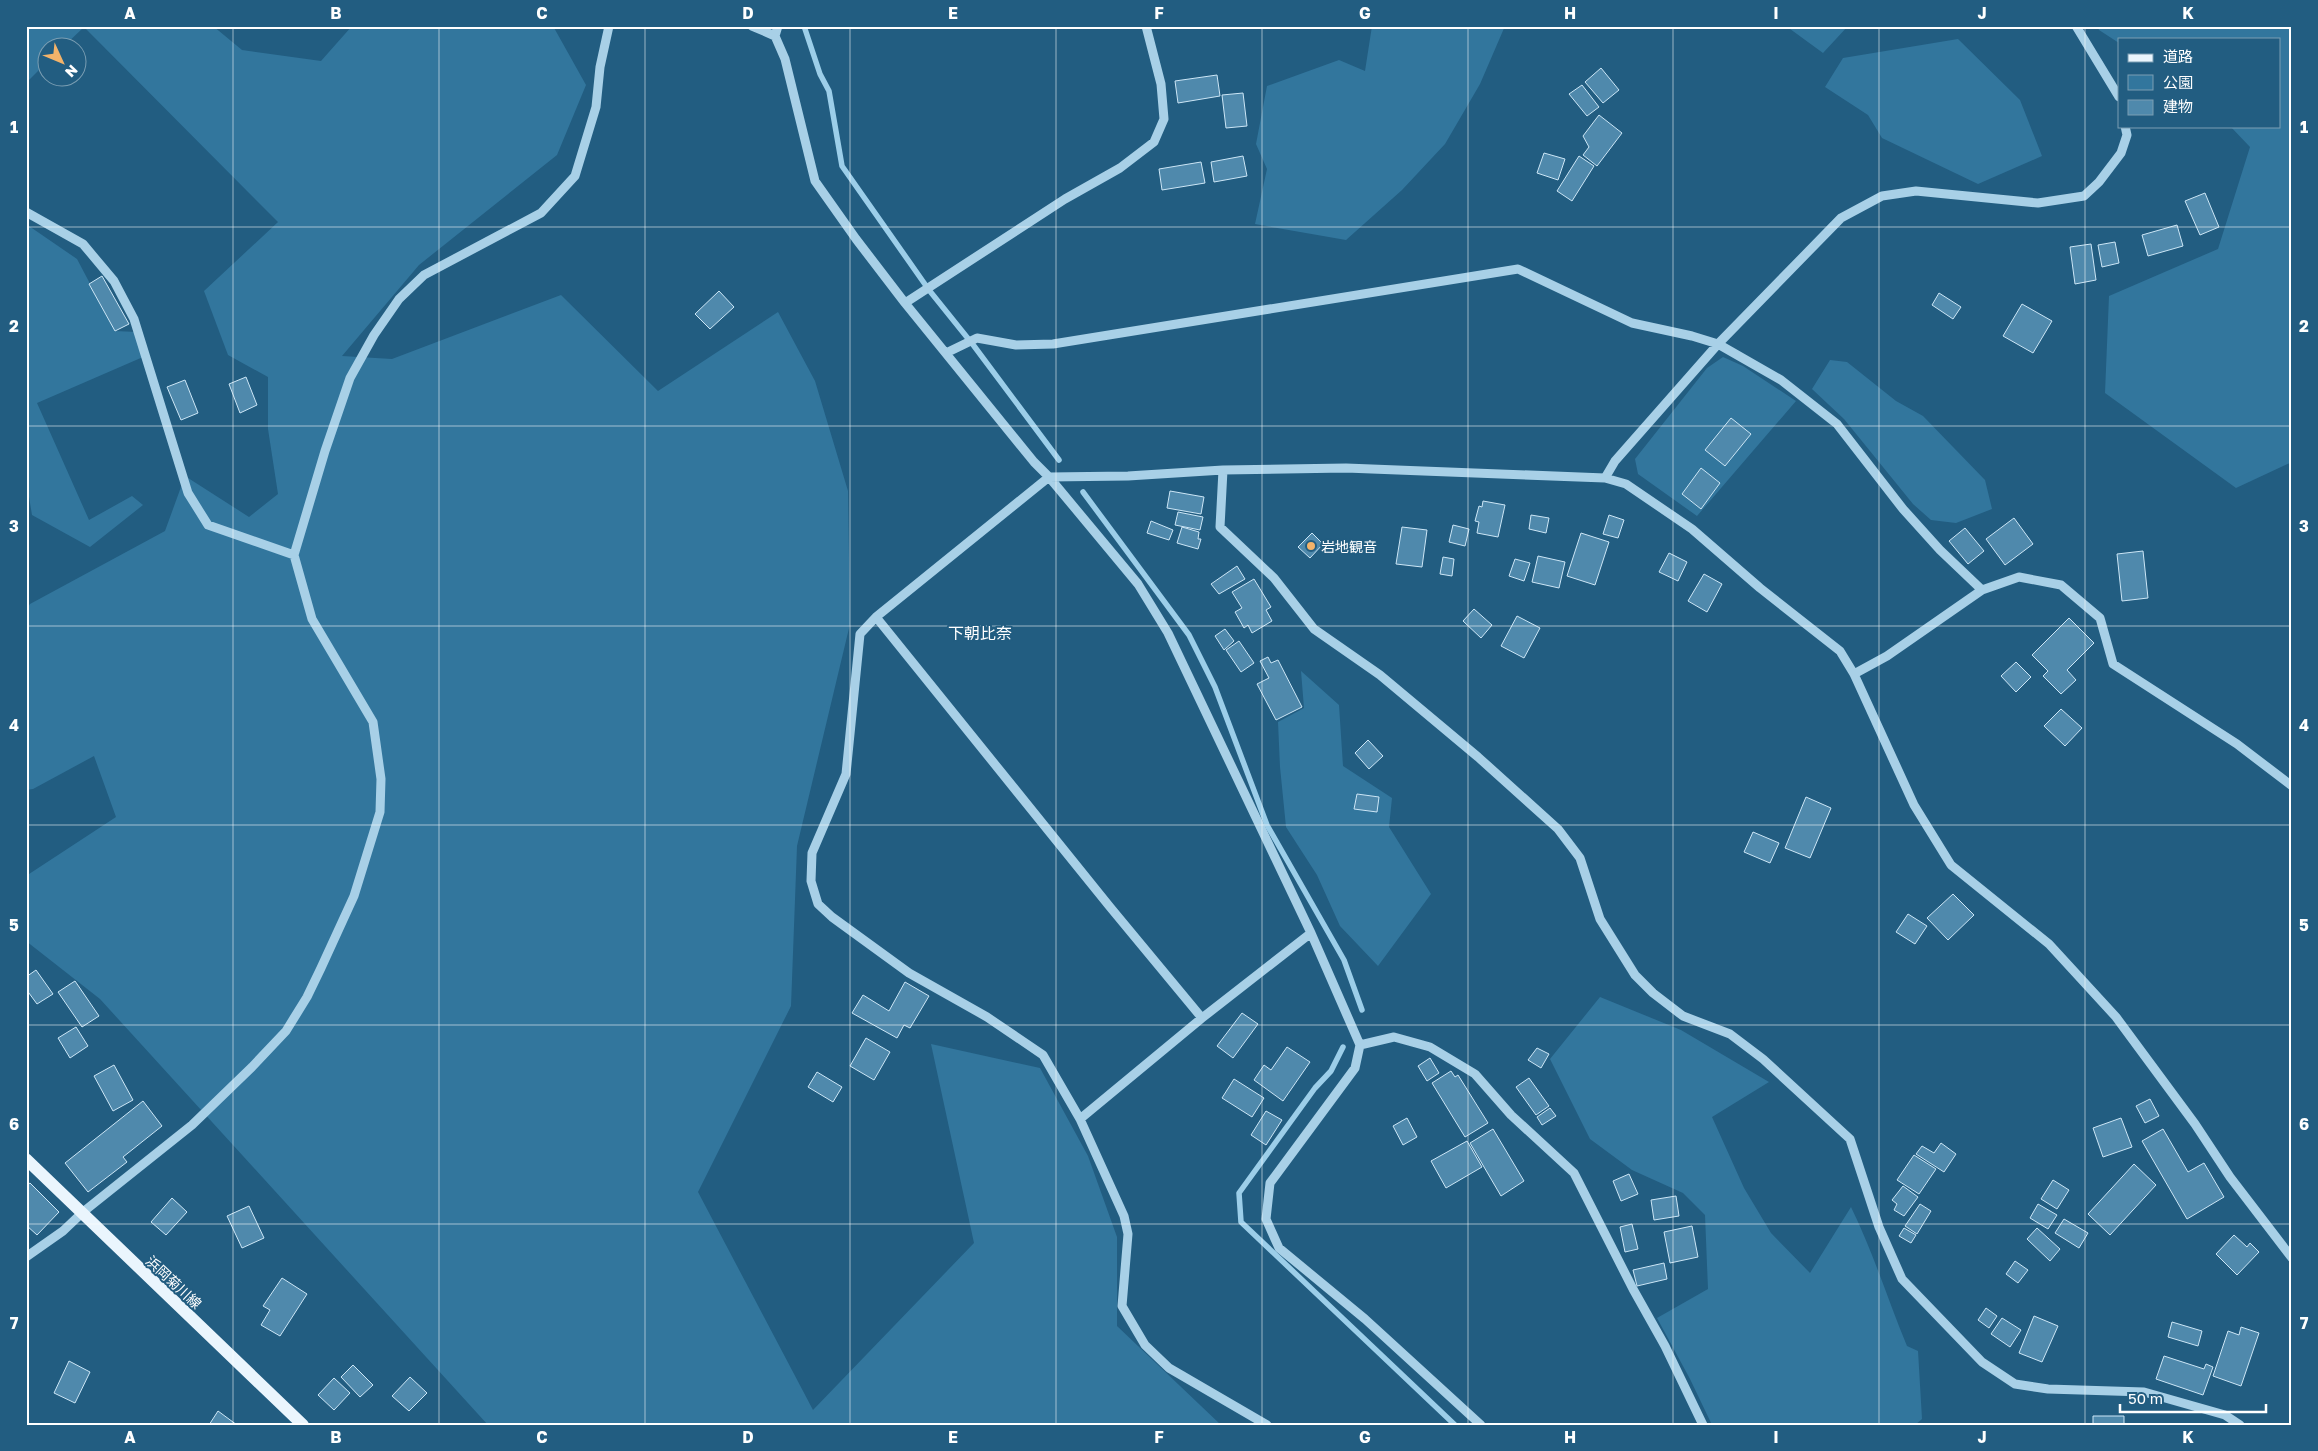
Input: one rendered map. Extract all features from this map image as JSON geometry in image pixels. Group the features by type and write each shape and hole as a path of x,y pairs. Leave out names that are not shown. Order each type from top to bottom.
{"main road":[{"name":"浜岡菊川線","path":"26,1160 83,1212 131,1262 303,1425"}],"street":[{"path":"26,1257 63,1231 83,1212 192,1125 286,1031 307,997 354,896 380,812 381,779 373,722 312,619 294,555 350,378 374,335 398,299 424,275 542,214 575,176 596,107 600,66 609,26"},
{"path":"752,26 775,36"},
{"path":"778,26 775,36 785,59 815,181 856,239 905,302 1034,462 1049,477 1138,584 1168,633 1310,933 1360,1045 1355,1068 1270,1183 1266,1219 1279,1248 1365,1319 1481,1425"},
{"path":"905,302 1065,198 1120,168 1154,142 1164,119 1161,84 1146,26"},
{"path":"2076,26 2118,95"},
{"path":"1605,478 1615,461 1718,344 1841,218 1882,196 1916,191 2038,203 2084,196 2099,182 2121,153 2127,135 2125,128"},
{"path":"26,212 83,244 114,281 134,319 188,493 208,525 294,555"},
{"path":"946,353 977,338 1016,345 1053,344 1518,269 1632,323 1692,336 1718,344 1781,380 1837,424 1904,509 1940,550 1982,590"},
{"path":"1267,1425 1169,1368 1145,1345 1122,1306 1128,1234 1124,1216 1080,1119 1043,1055 987,1017 909,973 832,917 818,904 811,881 812,853 846,774 860,634 876,617 1049,477 1128,476 1223,470 1346,468 1605,478 1626,484 1692,529 1760,588 1840,651 1854,674 1914,805 1951,865 2049,944 2116,1017 2195,1124 2230,1177 2292,1258"},
{"path":"1223,470 1220,527 1274,578 1314,629 1380,675 1478,757 1558,829 1580,858 1600,919 1635,975 1653,994 1683,1016 1730,1034 1756,1054 1850,1140 1879,1227 1902,1279 1982,1362 2015,1384 2048,1389 2144,1392 2225,1415 2240,1425"},
{"path":"1854,674 1887,656 1982,590 2019,577 2061,585 2100,618 2114,664 2237,744 2292,786"},
{"path":"876,617 1202,1018"},
{"path":"1080,1119 1202,1018 1310,933"},
{"path":"1360,1045 1394,1037 1430,1046 1475,1074 1511,1115 1574,1173 1633,1289 1673,1362 1703,1425"}],"green space":[{"path":"26,26 213,26 242,50 321,61 352,26 553,26 586,85 557,155 419,265 342,356 392,359 561,295 658,391 778,312 815,381 848,491 850,624 797,846 791,1006 698,1192 813,1410 974,1243 931,1044 1040,1068 1088,1156 1117,1237 1117,1326 1221,1425 488,1425 100,999 26,941 26,876 116,817 94,756 33,789 26,790 26,610 30,604 165,531 185,476 249,517 278,494 268,429 268,377 228,355 204,291 278,222 84,27 72,38 38,38 38,71 26,83"},
{"path":"1372,26 1505,26 1480,84 1445,144 1402,190 1346,240 1255,224 1267,169 1256,144 1267,86 1339,60 1365,71"},
{"path":"1786,26 1848,26 1823,53"},
{"path":"2097,26 2292,26 2292,462 2236,488 2105,393 2109,296 2218,249 2250,147 2232,128 2280,128 2280,38 2118,38 2118,42 2099,30"},
{"path":"1958,39 2020,100 2042,156 1978,184 1882,138 1868,115 1825,87 1843,58"},
{"path":"26,224 77,259 115,331 137,332 143,357 37,403 89,520 132,496 143,505 90,547 32,515 26,479"},
{"path":"1723,357 1743,366 1796,401 1697,516 1638,474 1635,459 1707,368"},
{"path":"1830,360 1847,362 1896,401 1923,416 1985,480 1992,509 1956,523 1931,520 1913,504 1844,419 1812,389"},
{"path":"1301,671 1339,705 1343,766 1392,798 1389,827 1431,894 1378,966 1340,926 1317,875 1286,827 1278,722 1304,708"},
{"path":"1600,997 1681,1030 1769,1082 1712,1117 1744,1188 1771,1233 1810,1273 1851,1207 1907,1346 1918,1351 1922,1419 1915,1425 1712,1425 1657,1318 1708,1289 1705,1215 1683,1193 1632,1170 1590,1139 1550,1059"}],"building":[{"path":"1601,68 1619,90 1603,103 1585,82"},
{"path":"1217,75 1220,96 1178,103 1175,81"},
{"path":"1582,85 1599,107 1587,116 1569,94"},
{"path":"1243,93 1247,126 1226,128 1222,95"},
{"path":"1599,115 1622,133 1597,166 1583,155 1589,147 1583,136"},
{"path":"1544,153 1565,159 1558,180 1537,173"},
{"path":"1243,156 1247,176 1214,182 1211,162"},
{"path":"1579,156 1594,166 1572,201 1557,191"},
{"path":"1201,162 1205,183 1162,190 1159,169"},
{"path":"2205,193 2219,227 2200,235 2185,201"},
{"path":"2177,225 2183,246 2148,256 2142,235"},
{"path":"2115,242 2119,263 2102,267 2098,245"},
{"path":"2091,244 2096,280 2075,284 2070,247"},
{"path":"102,276 129,324 115,331 89,284"},
{"path":"719,291 734,307 710,329 695,314"},
{"path":"1939,293 1961,307 1953,319 1932,305"},
{"path":"2022,304 2052,321 2033,353 2003,336"},
{"path":"246,377 257,405 240,413 229,384"},
{"path":"185,380 198,413 181,420 167,387"},
{"path":"1731,418 1751,434 1725,466 1705,450"},
{"path":"1701,468 1720,483 1701,509 1682,494"},
{"path":"1170,491 1204,497 1201,514 1167,508"},
{"path":"1483,501 1505,505 1498,537 1477,533 1479,522 1475,521 1479,506 1482,507"},
{"path":"1178,512 1203,517 1200,530 1175,525"},
{"path":"1531,515 1549,518 1546,533 1529,529"},
{"path":"1609,515 1624,520 1618,538 1603,534"},
{"path":"2014,518 2033,544 2005,565 1986,539"},
{"path":"1151,521 1173,530 1169,540 1147,533"},
{"path":"1453,525 1469,529 1465,546 1449,542"},
{"path":"1182,527 1199,532 1198,539 1201,539 1198,549 1177,543"},
{"path":"1402,527 1427,530 1422,567 1396,564"},
{"path":"1965,528 1984,551 1968,564 1949,541"},
{"name":"岩地観音","path":"1312,533 1323,544 1310,558 1298,547"},
{"path":"1581,533 1609,542 1595,585 1567,576"},
{"path":"2143,551 2148,598 2122,601 2117,554"},
{"path":"1669,553 1687,562 1678,581 1659,572"},
{"path":"1538,556 1565,562 1559,588 1532,582"},
{"path":"1443,557 1454,559 1452,576 1440,574"},
{"path":"1515,559 1530,563 1524,581 1509,576"},
{"path":"1237,566 1245,579 1219,594 1211,584"},
{"path":"1704,574 1722,584 1707,612 1688,601"},
{"path":"1254,579 1271,607 1266,610 1272,621 1252,633 1248,625 1244,628 1235,612 1242,608 1232,592"},
{"path":"1474,609 1492,625 1481,638 1463,621"},
{"path":"1517,616 1540,628 1524,658 1501,646"},
{"path":"2069,618 2094,643 2067,670 2076,680 2061,694 2043,676 2048,671 2032,655"},
{"path":"1225,629 1234,641 1224,650 1215,636"},
{"path":"1239,641 1254,663 1241,672 1226,650"},
{"path":"1268,657 1271,663 1278,660 1302,707 1276,720 1257,684 1269,678 1260,661"},
{"path":"2016,662 2031,677 2016,692 2001,676"},
{"path":"2061,709 2082,728 2065,746 2044,726"},
{"path":"1368,740 1383,756 1369,769 1355,753"},
{"path":"1357,794 1379,797 1377,812 1354,809"},
{"path":"1806,797 1831,808 1810,858 1785,848"},
{"path":"1753,832 1779,843 1770,863 1744,852"},
{"path":"1953,894 1974,915 1948,940 1927,918"},
{"path":"1908,914 1927,926 1915,944 1896,932"},
{"path":"36,970 53,994 37,1004 26,989 26,977"},
{"path":"75,981 99,1016 82,1027 58,992"},
{"path":"905,982 929,996 910,1028 904,1025 897,1038 852,1013 863,995 889,1011"},
{"path":"1242,1013 1258,1024 1233,1058 1217,1046"},
{"path":"76,1027 88,1046 70,1058 58,1038"},
{"path":"866,1038 890,1052 874,1080 850,1066"},
{"path":"1287,1047 1310,1062 1283,1101 1254,1080 1264,1065 1271,1070"},
{"path":"1537,1048 1549,1054 1541,1068 1528,1060"},
{"path":"1430,1058 1439,1073 1427,1081 1418,1066"},
{"path":"114,1065 133,1100 113,1111 94,1076"},
{"path":"1451,1071 1455,1077 1458,1075 1488,1123 1465,1137 1432,1083"},
{"path":"817,1072 842,1087 833,1102 808,1087"},
{"path":"1529,1078 1549,1106 1536,1115 1516,1087"},
{"path":"1234,1079 1264,1098 1252,1117 1222,1098"},
{"path":"2150,1099 2159,1116 2145,1123 2136,1106"},
{"path":"143,1101 162,1126 123,1157 127,1162 88,1192 65,1163"},
{"path":"1550,1108 1556,1116 1542,1125 1537,1117"},
{"path":"1266,1111 1282,1120 1266,1145 1251,1135"},
{"path":"1407,1118 1417,1137 1403,1145 1393,1126"},
{"path":"2121,1118 2132,1147 2103,1157 2093,1128"},
{"path":"1493,1129 1524,1181 1501,1196 1470,1143"},
{"path":"2163,1129 2188,1172 2204,1163 2224,1197 2187,1219 2142,1141"},
{"path":"1467,1141 1482,1167 1446,1188 1431,1161"},
{"path":"1941,1143 1956,1154 1944,1172 1916,1154 1922,1146 1934,1153"},
{"path":"1914,1155 1936,1169 1919,1194 1897,1180"},
{"path":"2134,1164 2156,1185 2110,1235 2088,1214"},
{"path":"1629,1174 1638,1194 1621,1201 1613,1181"},
{"path":"2053,1180 2069,1190 2057,1209 2041,1199"},
{"path":"30,1183 59,1212 37,1235 26,1225 26,1186"},
{"path":"1903,1186 1918,1197 1904,1216 1894,1210 1897,1204 1892,1200"},
{"path":"1676,1196 1679,1216 1654,1220 1651,1200"},
{"path":"172,1198 187,1212 166,1235 151,1222"},
{"path":"1920,1204 1931,1211 1917,1234 1905,1226"},
{"path":"2038,1204 2057,1215 2048,1229 2030,1218"},
{"path":"249,1206 264,1238 242,1248 227,1216"},
{"path":"2064,1219 2088,1233 2079,1248 2055,1233"},
{"path":"1632,1224 1638,1249 1625,1252 1620,1227"},
{"path":"1692,1226 1698,1257 1670,1263 1664,1232"},
{"path":"1904,1228 1916,1235 1911,1243 1899,1236"},
{"path":"2037,1228 2060,1249 2050,1261 2027,1239"},
{"path":"2234,1235 2247,1247 2250,1243 2259,1252 2237,1275 2216,1254"},
{"path":"2015,1261 2028,1270 2018,1283 2006,1274"},
{"path":"1664,1263 1667,1279 1637,1286 1633,1270"},
{"path":"282,1278 307,1294 280,1336 261,1325 270,1310 263,1306"},
{"path":"1986,1308 1997,1316 1989,1328 1978,1320"},
{"path":"2034,1316 2058,1326 2042,1362 2019,1353"},
{"path":"2002,1318 2021,1330 2010,1347 1991,1334"},
{"path":"2172,1322 2202,1331 2198,1346 2168,1337"},
{"path":"2241,1327 2259,1333 2241,1386 2213,1376 2228,1331 2239,1335"},
{"path":"2164,1356 2204,1369 2206,1364 2213,1367 2203,1395 2156,1379"},
{"path":"69,1361 90,1372 75,1403 54,1393"},
{"path":"353,1365 373,1385 360,1397 341,1377"},
{"path":"410,1377 427,1393 409,1411 392,1396"},
{"path":"334,1378 350,1393 334,1410 318,1395"},
{"path":"218,1411 237,1425 209,1425"},
{"path":"2093,1416 2124,1416 2124,1425 2093,1425"}],"waterway":[{"path":"804,26 820,74 829,91 842,166 929,290 974,346 1059,460"},
{"path":"1083,492 1189,635 1215,687 1267,825 1344,960 1362,1010"},
{"path":"1343,1047 1331,1071 1315,1088 1239,1193 1241,1222 1455,1425"}],"place":[{"name":"岩地観音","path":"1311,546"}],"district":[{"name":"下朝比奈","path":"980,633"}]}
